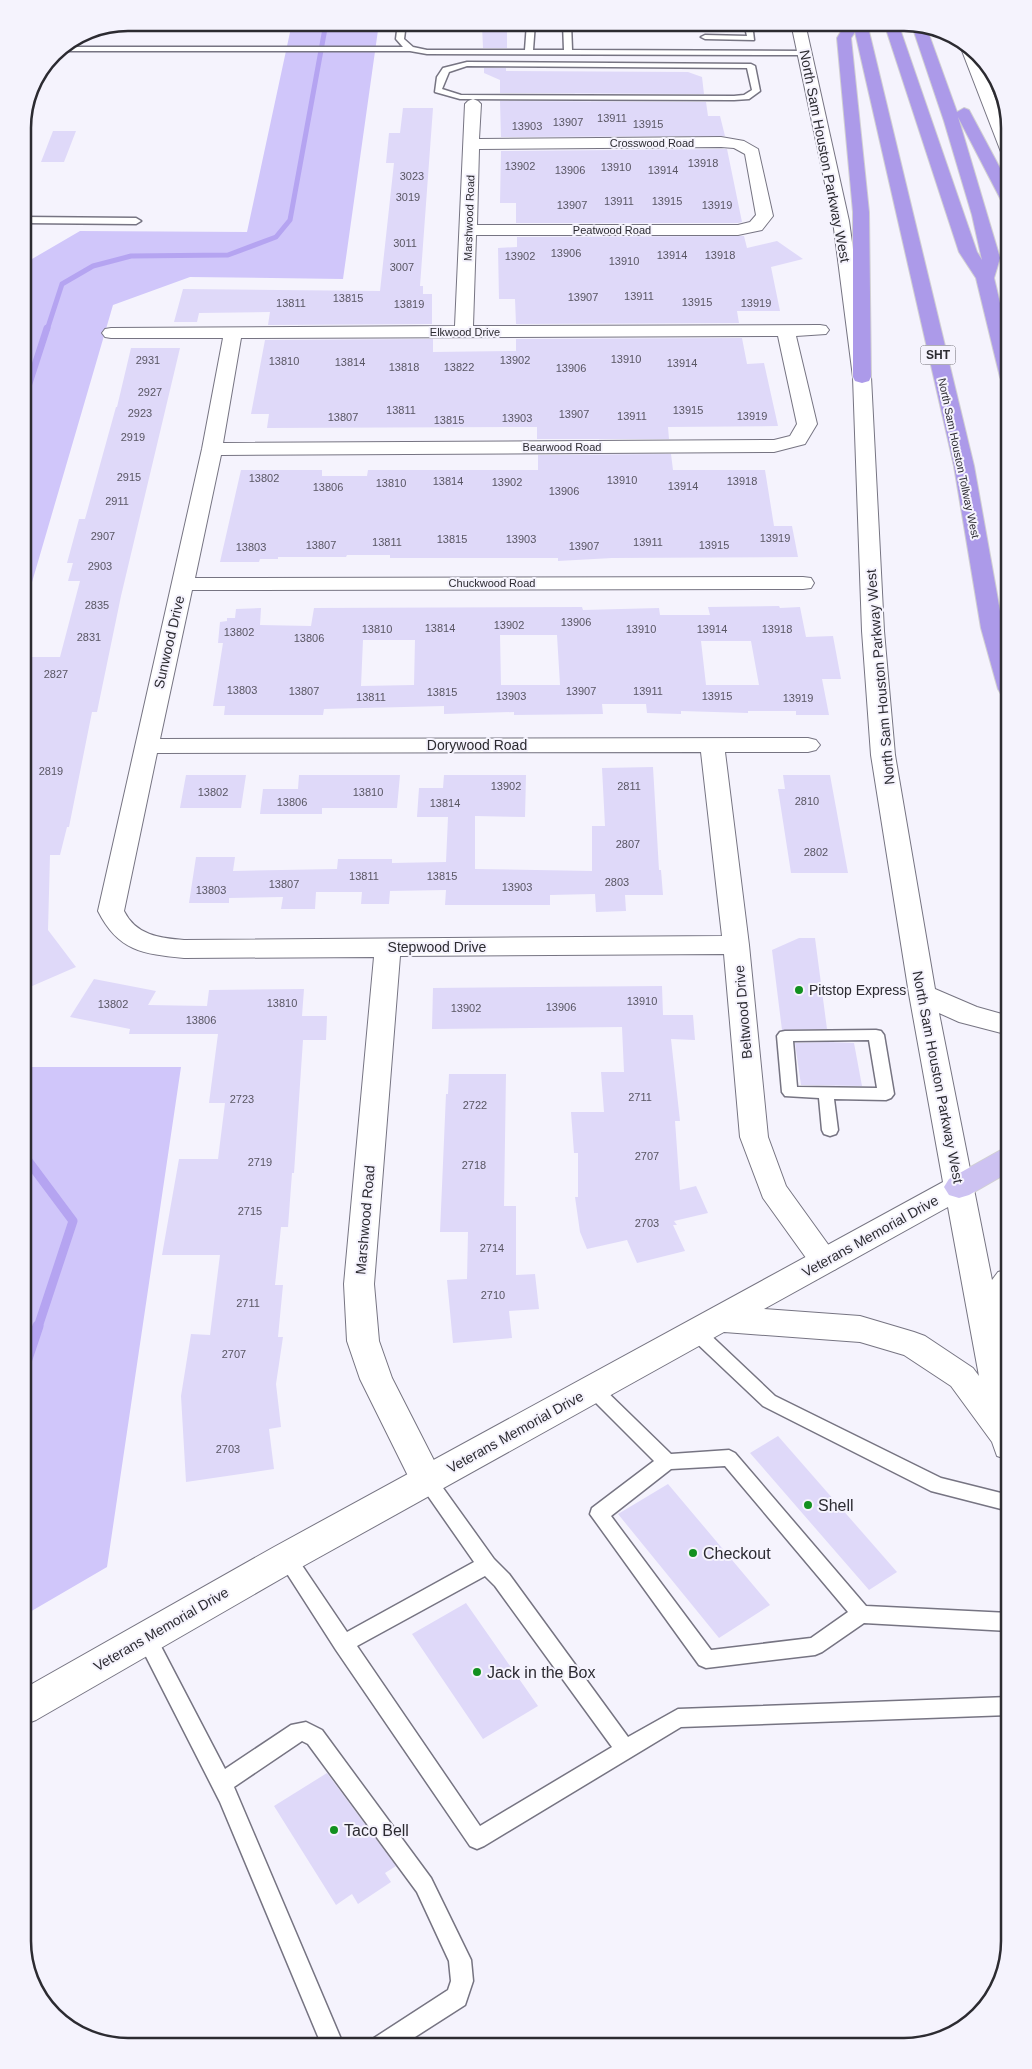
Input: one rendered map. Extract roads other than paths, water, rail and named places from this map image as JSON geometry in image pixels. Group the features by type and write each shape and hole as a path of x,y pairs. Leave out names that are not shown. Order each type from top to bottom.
{"highway":[{"path":"849,31 844,38 861,212 862,376"},
{"name":"North Sam Houston Tollway West","path":"862,31 964,466 992,628 1001,658"},
{"path":"894,31 968,252 985,278 1001,341"},
{"path":"921,33 963,155 991,258 985,278"},
{"path":"926,46 941,59 957,90 966,119 1001,183"}],"main road":[{"name":"Veterans Memorial Drive","path":"959,1187 1001,1164"}],"street":[{"name":"North Sam Houston Parkway West","path":"800,31 841,221 862,376 873,631 883,755 922,994 1001,1402"},
{"path":"991,88 1001,119"},
{"name":"Marshwood Road","path":"464,332 473,104"},
{"name":"Crosswood Road","path":"472,144 721,142 738,144 752,152 764,216 756,226"},
{"name":"Peatwood Road","path":"468,230 738,230 756,226"},
{"name":"Elkwood Drive","path":"111,333 820,330"},
{"name":"Bearwood Road","path":"212,449 774,446 798,440 807,424 786,331"},
{"name":"Sunwood Drive","path":"138,940 122,929 111,911 212,449 233,333"},
{"name":"Chuckwood Road","path":"182,584 803,582"},
{"name":"Beltwood Drive","path":"712,745 736,945 754,1137 773,1190 825,1261"},
{"name":"Dorywood Road","path":"146,746 808,745"},
{"name":"Stepwood Drive","path":"138,940 159,947 184,949 736,945"},
{"name":"Marshwood Road","path":"388,947 359,1284 363,1341 376,1379 427,1480"},
{"path":"922,994 969,1015 1001,1023"},
{"name":"Veterans Memorial Drive","path":"31,1703 286,1558 959,1187"},
{"path":"986,1326 992,1303 1001,1292"},
{"path":"708,1325 860,1329 914,1345 962,1377 1001,1431"}],"lane":[{"path":"401,31 400,39 410,49"},
{"path":"529,52 530,31"},
{"path":"567,31 568,52"},
{"path":"709,66 704,34 751,38 750,31"},
{"path":"72,49 410,49 426,52 805,53"},
{"path":"467,64 709,66 751,66 756,91 746,97 724,98 460,97 438,90 441,74 446,68 467,64"},
{"path":"31,220 136,221"},
{"path":"876,1034 886,1094 826,1093 790,1092 785,1036 876,1034"},
{"path":"826,1093 830,1130"},
{"path":"708,1325 769,1401 937,1485 1001,1501"},
{"path":"593,1388 667,1462"},
{"path":"861,1614 729,1458 667,1462 599,1514 706,1659 815,1646 861,1614 1001,1622"},
{"path":"427,1480 487,1565 502,1580 625,1749"},
{"path":"286,1558 476,1840 678,1718 1001,1706"},
{"path":"343,1644 487,1565"},
{"path":"146,1637 222,1783 330,2038"},
{"path":"222,1783 298,1732 306,1731 315,1737 424,1885 460,1960 462,1981 457,1997 394,2038"}],"waterway":[{"path":"47,330 62,284 93,266 131,256 228,255 276,237 290,220 325,31"},
{"path":"31,377 47,328"},
{"path":"31,1165 73,1221 38,1327"},
{"path":"31,1347 38,1326"}],"place":[{"name":"Pitstop Express","path":"799,990"},
{"name":"Shell","path":"808,1505"},
{"name":"Checkout","path":"693,1553"},
{"name":"Jack in the Box","path":"477,1672"},
{"name":"Taco Bell","path":"334,1830"}]}
